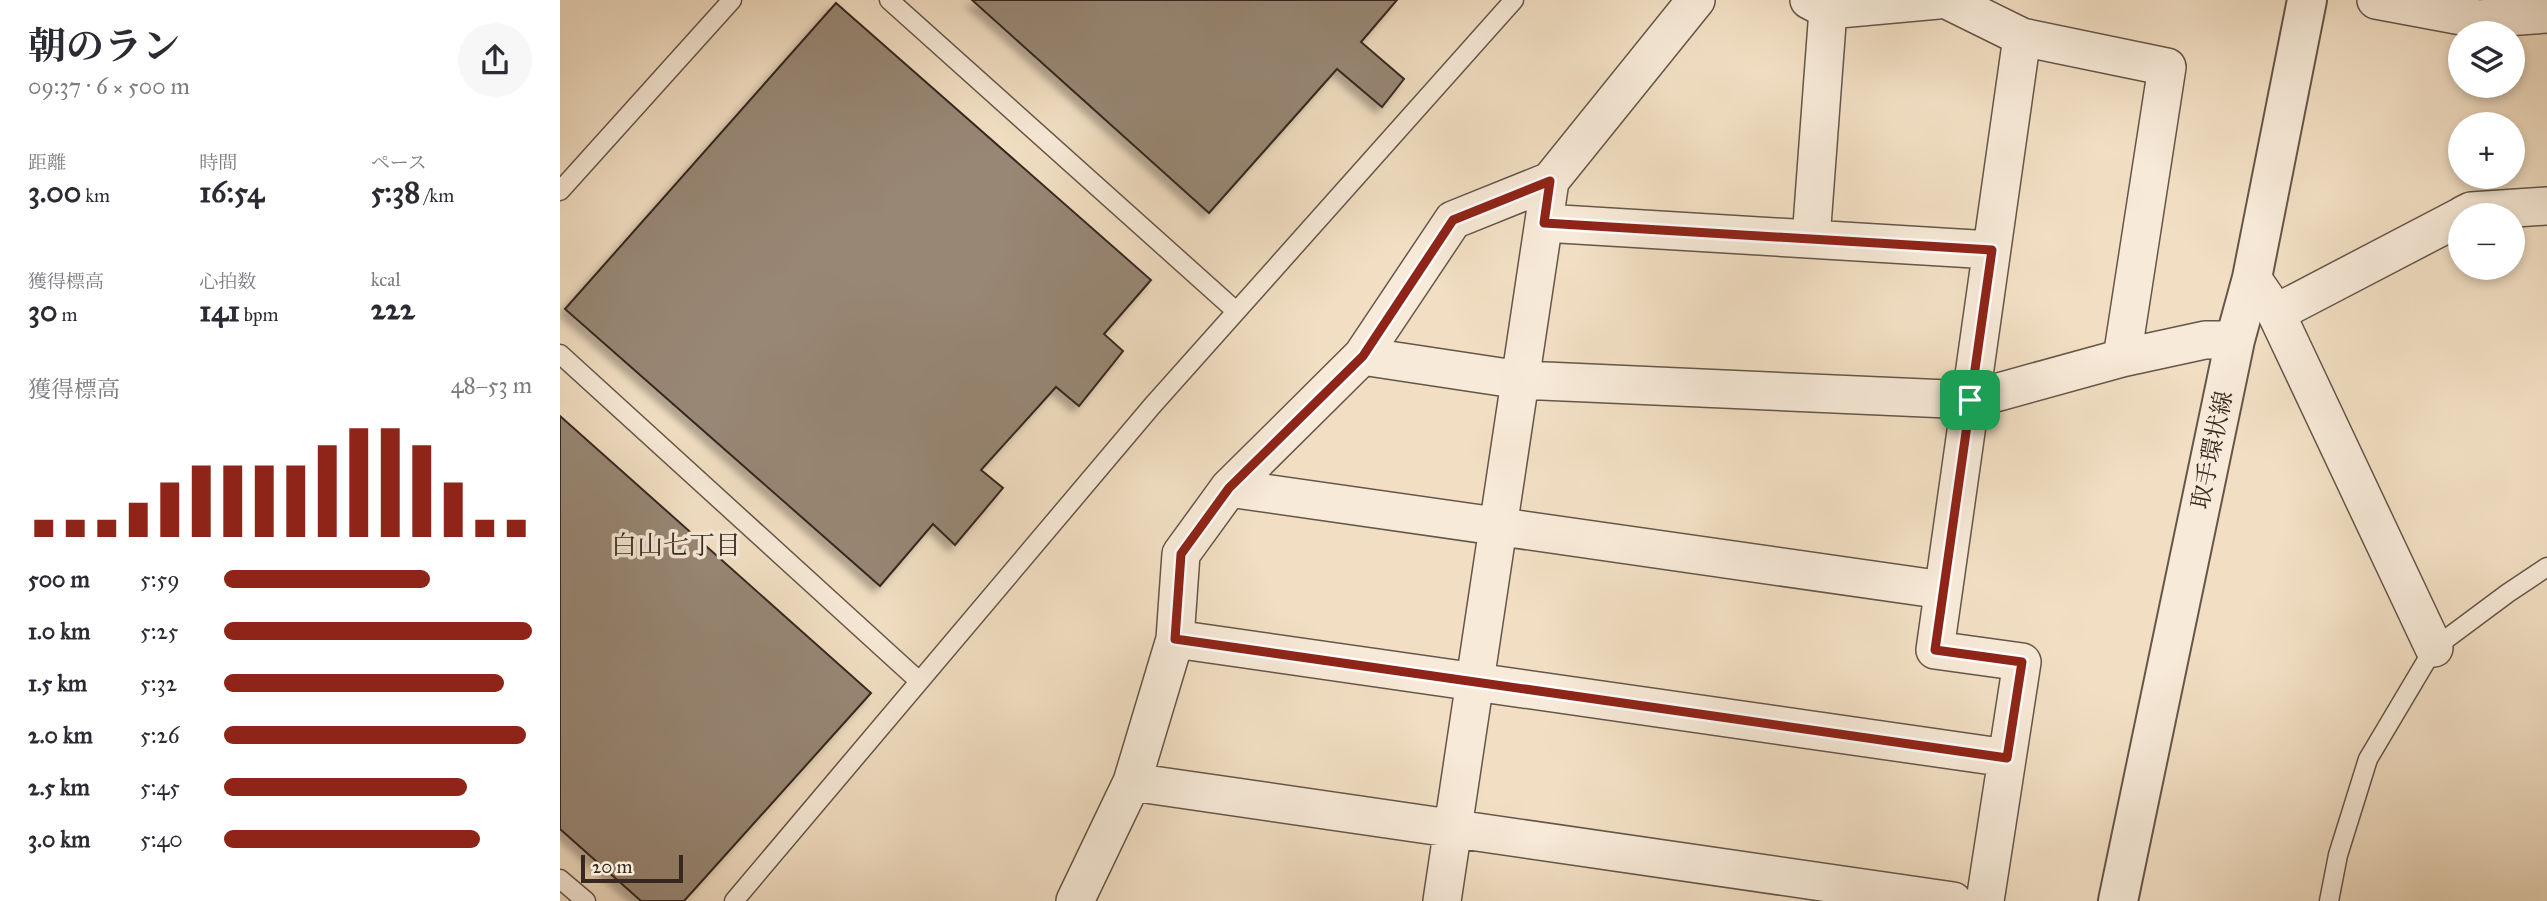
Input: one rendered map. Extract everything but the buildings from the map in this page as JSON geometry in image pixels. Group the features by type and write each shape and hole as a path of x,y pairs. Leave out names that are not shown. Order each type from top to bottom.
{"street":[{"path":"1075,901 1132,782 1175,639 1181,554 1229,488 1363,356 1453,220 1550,181 1696,0"},
{"path":"1811,239 1819,5 1938,0"},
{"path":"1947,0 2022,37 2167,67 2122,358"},
{"name":"取手環状線","path":"2118,901 2235,340 2252,278 2307,0"},
{"path":"2376,0 2547,14"},
{"path":"1985,901 2022,662 1935,650 2022,37"},
{"path":"1442,901 1550,181"},
{"path":"2525,207 2547,206"},
{"path":"1544,223 1992,250"},
{"path":"2276,313 2448,223"},
{"path":"2252,278 2276,313 2434,648"},
{"path":"1363,356 1521,380 1970,400 2122,358 2205,340 2235,340"},
{"path":"1229,488 1943,590"},
{"path":"1175,639 2007,758"},
{"path":"1132,782 1953,901"}],"lane":[{"path":"560,191 732,0"},
{"path":"889,0 1236,311"},
{"path":"734,901 1152,406 1514,0"},
{"path":"560,354 919,681"},
{"path":"2329,901 2338,855 2368,759 2434,648 2547,567"},
{"path":"560,878 586,901"}],"district":[{"name":"白山七丁目","path":"676,545"}],"route":[{"path":"1550,181 1544,223 1992,250 1970,400 1935,650 2022,662 2007,758 1175,639 1181,554 1229,488 1363,356 1453,220 1550,181"}]}
